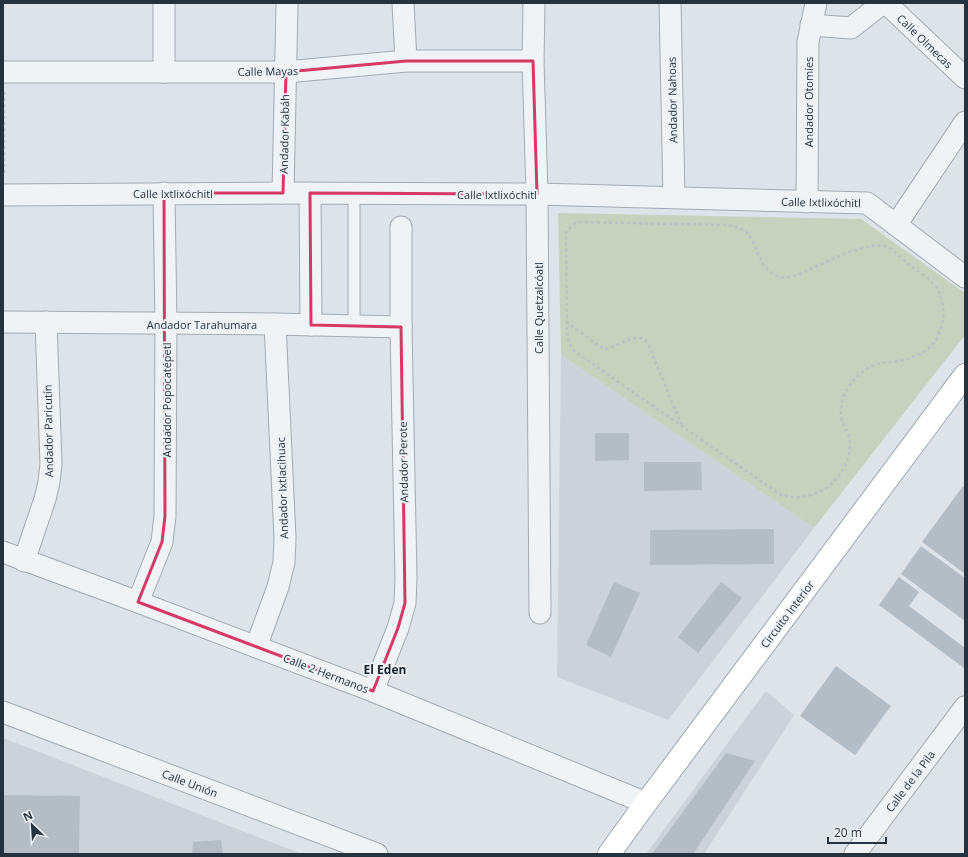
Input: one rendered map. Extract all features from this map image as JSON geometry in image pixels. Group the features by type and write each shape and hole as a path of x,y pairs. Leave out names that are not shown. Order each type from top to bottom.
{"main road":[{"name":"Circuito Interior","path":"609,854 965,375"}],"street":[{"path":"164,3 164,72"},
{"name":"Andador Kabáh","path":"283,193 287,3"},
{"path":"403,3 406,61"},
{"name":"Calle Quetzalcóatl","path":"534,3 533,61 537,194 540,613"},
{"name":"Andador Nahoas","path":"670,3 674,197"},
{"name":"Andador Otomíes","path":"807,202 808,42 816,3"},
{"path":"811,25 851,28 885,3"},
{"name":"Calle Olmecas","path":"885,3 965,78"},
{"name":"Calle Mayas","path":"3,72 286,72 406,61 533,61"},
{"path":"896,225 965,122"},
{"name":"Calle Ixtlixóchitl","path":"4,195 164,193 537,194 867,203 965,277"},
{"name":"Andador Popocatépetl","path":"138,602 162,542 165,516 166,324 164,193"},
{"path":"310,193 311,325"},
{"name":"Andador Perote","path":"373,691 398,628 405,603 406,570 401,327 401,227"},
{"name":"Andador Tarahumara","path":"3,322 275,324 401,327"},
{"name":"Andador Paricutín","path":"24,561 45,499 49,482 50,464 46,322"},
{"name":"Andador Ixtlacihuac","path":"256,647 278,587 284,562 285,538 275,324"},
{"name":"Calle 2 Hermanos","path":"3,552 373,691 646,803"},
{"name":"Calle de la Pila","path":"856,854 965,708"},
{"name":"Calle Unión","path":"3,712 377,854"}],"lane":[{"path":"354,193 354,326"}],"path":[{"path":"3,72 4,195"},
{"path":"579,222 735,226 748,234 761,261 772,273 779,276 792,277 859,248 874,245 889,248 931,281 939,292 942,303 943,318 938,335 933,344 926,351 913,357 878,364 871,367 852,382 847,391 840,412 850,442 849,455 844,467 837,478 821,492 800,497 788,497 781,495 574,351 569,342 566,322 566,233 571,226 579,222"},
{"path":"566,322 604,349 608,350 633,338 639,337 645,339 683,427"}],"highlighted area":[{"path":"406,61 533,61 537,194 310,193 311,325 401,327 405,603 398,628 373,691 138,602 162,542 165,516 164,193 283,193 286,72"}],"shaded area":[{"path":"561,355 814,528 668,720 557,677"},
{"path":"766,691 794,715 704,854 646,854"},
{"path":"3,738 302,854 3,854"}],"green space":[{"path":"558,213 861,219 965,293 965,335 814,528 561,355"}],"building":[{"path":"595,433 629,433 629,460 595,461"},
{"path":"644,462 701,462 702,490 644,491"},
{"path":"963,486 965,488 964,573 922,542"},
{"path":"774,529 774,564 650,565 650,530"},
{"path":"921,546 965,578 965,621 901,574"},
{"path":"899,577 919,592 909,606 965,648 964,668 879,605"},
{"path":"614,582 640,593 611,657 586,645"},
{"path":"721,582 742,598 698,653 678,637"},
{"path":"836,666 891,706 855,755 800,716"},
{"path":"726,753 755,761 693,854 652,854"},
{"path":"3,795 80,796 79,854 3,854"},
{"path":"221,840 223,854 192,854 193,842"}],"district":[{"name":"El Eden","path":"385,669"}]}
